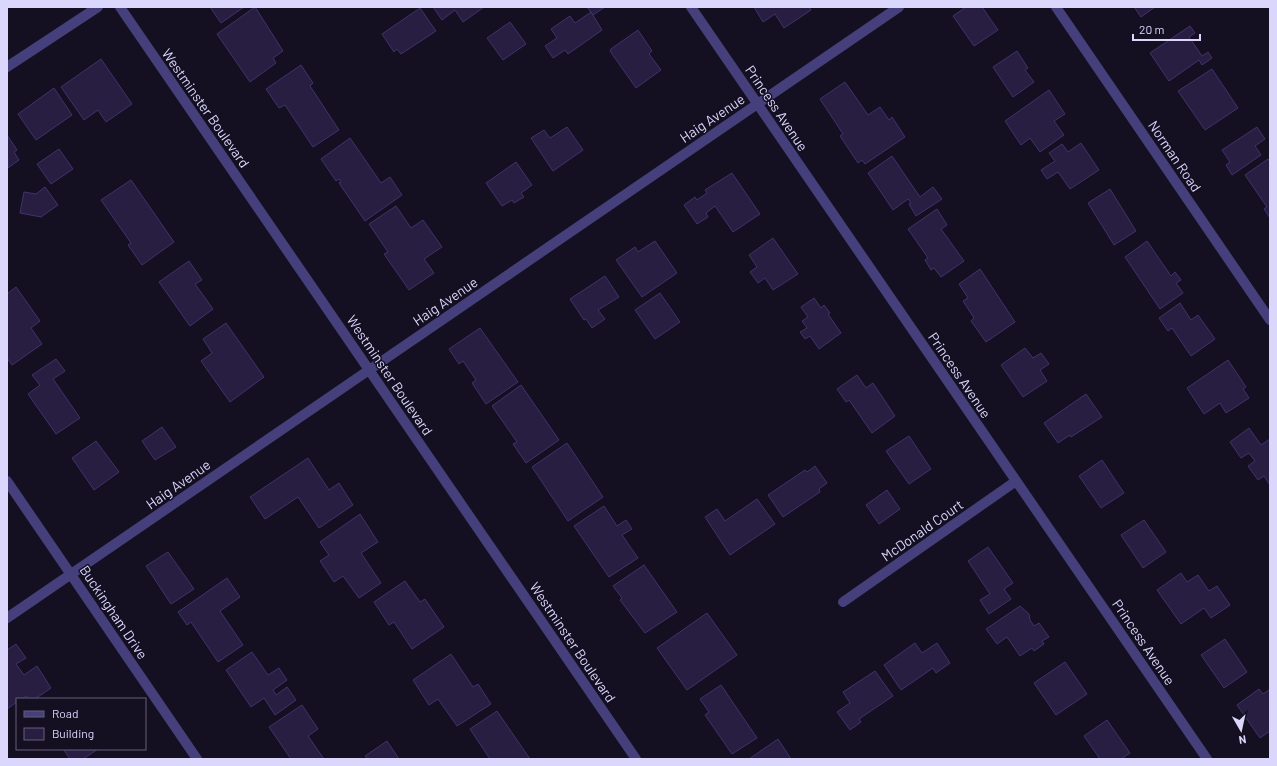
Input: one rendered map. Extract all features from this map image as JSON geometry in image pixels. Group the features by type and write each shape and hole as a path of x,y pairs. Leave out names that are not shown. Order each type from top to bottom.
{"street":[{"path":"7,68 98,7"},
{"name":"Westminster Boulevard","path":"120,7 636,759"},
{"name":"Princess Avenue","path":"691,7 1207,759"},
{"name":"Haig Avenue","path":"7,618 899,7"},
{"name":"Norman Road","path":"1056,7 1270,320"},
{"name":"Buckingham Drive","path":"7,481 198,759"},
{"name":"McDonald Court","path":"843,602 1016,481"}],"building":[{"path":"210,7 244,7 221,23"},
{"path":"255,7 283,51 273,58 276,63 250,82 217,34"},
{"path":"433,7 484,7 463,22 455,10 442,20"},
{"path":"587,7 605,7 593,15"},
{"path":"754,7 809,7 811,10 784,28 775,14 763,22"},
{"path":"966,7 982,7 998,30 974,46 953,16"},
{"path":"1134,7 1155,7 1141,17"},
{"path":"420,8 436,31 401,54 397,49 394,52 382,34"},
{"path":"591,12 602,30 568,54 565,50 553,58 545,46 557,38 551,29 570,16 575,23"},
{"path":"510,22 526,44 503,60 487,38"},
{"path":"1190,26 1195,33 1189,37 1202,56 1208,52 1212,58 1202,65 1199,60 1169,81 1150,53"},
{"path":"638,30 652,51 649,54 661,70 636,88 610,51"},
{"path":"1017,51 1028,68 1025,70 1034,82 1013,97 993,67"},
{"path":"101,59 132,104 106,122 98,110 84,120 61,87"},
{"path":"301,65 313,83 310,86 339,130 313,147 285,105 279,108 266,89"},
{"path":"1212,69 1238,108 1205,130 1178,91"},
{"path":"845,82 868,115 880,107 889,120 892,117 905,137 865,164 862,160 858,163 840,136 843,134 820,99"},
{"path":"54,88 72,115 36,140 18,114"},
{"path":"1049,90 1065,114 1054,121 1064,135 1040,152 1030,138 1021,145 1005,121"},
{"path":"567,127 583,150 553,171 531,138 544,130 550,138"},
{"path":"1257,127 1265,139 1255,146 1261,155 1232,175 1226,165 1230,162 1222,150"},
{"path":"7,135 17,150 14,152 19,160 8,168"},
{"path":"350,138 381,183 390,177 402,195 365,221 339,183 341,182 339,179 336,181 321,159"},
{"path":"1081,143 1099,170 1070,189 1058,172 1047,179 1041,170 1055,161 1049,153 1062,144 1068,152"},
{"path":"59,149 73,169 51,184 37,164"},
{"path":"892,156 920,197 933,187 942,199 916,216 909,204 911,203 908,199 893,210 868,173"},
{"path":"1268,159 1270,162 1270,218 1264,209 1267,207 1245,175"},
{"path":"516,162 532,185 521,193 524,197 514,203 512,200 502,206 486,183"},
{"path":"732,173 760,214 733,232 715,206 706,213 708,217 697,224 684,205 695,197 697,200 707,193 705,190"},
{"path":"131,180 174,242 142,265 128,245 131,243 101,200"},
{"path":"45,187 58,205 41,217 20,213 24,192 36,194"},
{"path":"1110,189 1136,231 1114,245 1088,203"},
{"path":"396,206 411,228 423,220 442,247 424,259 434,273 409,290 384,254 388,252 369,224"},
{"path":"937,209 947,225 941,229 964,261 941,277 934,268 931,270 925,260 928,258 908,229"},
{"path":"773,238 798,274 773,290 765,278 758,283 750,272 757,267 749,255"},
{"path":"655,241 677,273 642,297 616,260 635,247 638,252"},
{"path":"1147,241 1171,276 1175,272 1181,280 1176,283 1183,293 1160,309 1125,257"},
{"path":"189,261 202,280 195,284 213,309 190,326 159,282"},
{"path":"980,269 1015,322 986,342 971,321 974,318 963,301 968,298 959,284"},
{"path":"605,276 619,297 598,310 605,319 592,328 586,319 584,320 570,299"},
{"path":"16,287 40,321 31,328 42,344 12,365 7,358 7,294"},
{"path":"660,293 680,322 655,339 635,310"},
{"path":"814,298 821,308 824,305 830,313 828,314 841,333 819,349 810,336 805,339 800,332 807,328 802,321 808,317 801,307"},
{"path":"1180,303 1191,320 1198,315 1215,339 1191,356 1172,328 1168,331 1159,318"},
{"path":"226,323 264,377 230,402 201,361 212,353 203,339"},
{"path":"480,328 518,382 486,404 472,383 476,380 463,361 459,364 449,349"},
{"path":"1025,348 1033,358 1041,353 1049,364 1040,370 1047,381 1023,397 1001,365"},
{"path":"56,359 65,371 53,379 80,418 56,434 28,394 40,385 32,375"},
{"path":"1228,360 1246,387 1243,389 1249,398 1226,413 1220,403 1204,414 1187,388"},
{"path":"857,375 866,388 873,383 895,416 872,433 849,400 846,402 837,389"},
{"path":"521,385 559,440 526,463 513,444 517,442 492,406"},
{"path":"1086,394 1102,417 1071,437 1070,435 1058,443 1044,423"},
{"path":"162,427 176,447 155,460 142,441"},
{"path":"1249,428 1261,445 1270,439 1270,485 1264,476 1258,480 1248,466 1255,461 1249,453 1241,458 1230,442"},
{"path":"909,436 931,469 909,484 886,451"},
{"path":"96,441 119,472 94,490 72,458"},
{"path":"567,443 603,497 568,521 532,467"},
{"path":"308,458 329,490 339,483 353,505 319,528 298,497 265,519 250,497"},
{"path":"1102,460 1124,493 1101,508 1079,476"},
{"path":"815,466 827,483 819,489 820,492 783,517 768,495 805,470 807,472"},
{"path":"887,490 900,509 879,524 866,505"},
{"path":"757,499 775,524 730,555 705,517 717,509 725,521"},
{"path":"604,506 617,526 626,520 632,529 622,535 638,558 609,577 574,526"},
{"path":"360,514 378,542 361,553 381,583 359,598 343,576 334,582 320,561 329,555 320,542"},
{"path":"1144,520 1166,552 1143,568 1121,535"},
{"path":"988,547 1013,583 1004,589 1011,599 989,614 980,600 990,594 968,561"},
{"path":"168,552 194,589 171,604 146,566"},
{"path":"644,565 677,612 645,633 620,600 622,598 613,586"},
{"path":"1181,573 1187,582 1198,575 1209,591 1217,586 1230,605 1211,618 1204,608 1181,624 1157,590"},
{"path":"227,578 240,597 220,611 243,645 218,662 191,622 187,625 178,612"},
{"path":"405,581 420,602 425,599 444,627 412,649 394,622 389,625 374,602"},
{"path":"1020,606 1029,614 1030,620 1034,626 1039,623 1049,637 1042,641 1044,644 1034,651 1032,648 1020,656 1007,637 997,644 986,629"},
{"path":"707,613 737,655 687,690 657,648"},
{"path":"1225,639 1247,672 1224,688 1201,655"},
{"path":"915,643 922,653 937,643 950,663 936,673 933,668 901,690 884,665"},
{"path":"16,644 26,658 16,664 24,675 37,666 51,688 36,698 27,698 26,696 23,698 16,698 16,703 7,709 7,650"},
{"path":"252,652 268,675 279,668 287,680 273,690 276,695 287,687 296,700 275,715 264,698 251,707 226,670"},
{"path":"451,654 473,687 478,684 491,704 457,726 438,699 429,705 413,680"},
{"path":"1065,662 1087,694 1056,715 1034,683"},
{"path":"875,671 893,696 859,719 861,722 850,730 837,712 850,703 843,692"},
{"path":"721,685 757,738 732,754 705,715 709,712 700,699"},
{"path":"1259,689 1263,694 1269,690 1270,692 1270,731 1260,738 1237,705"},
{"path":"302,705 318,729 308,736 324,759 291,759 269,727"},
{"path":"497,711 530,759 490,759 470,729"},
{"path":"1107,720 1130,753 1121,759 1100,759 1084,736"},
{"path":"778,739 791,759 749,759"},
{"path":"387,741 399,759 368,759 365,756"},
{"path":"64,750 96,750 83,759 70,759"}]}
